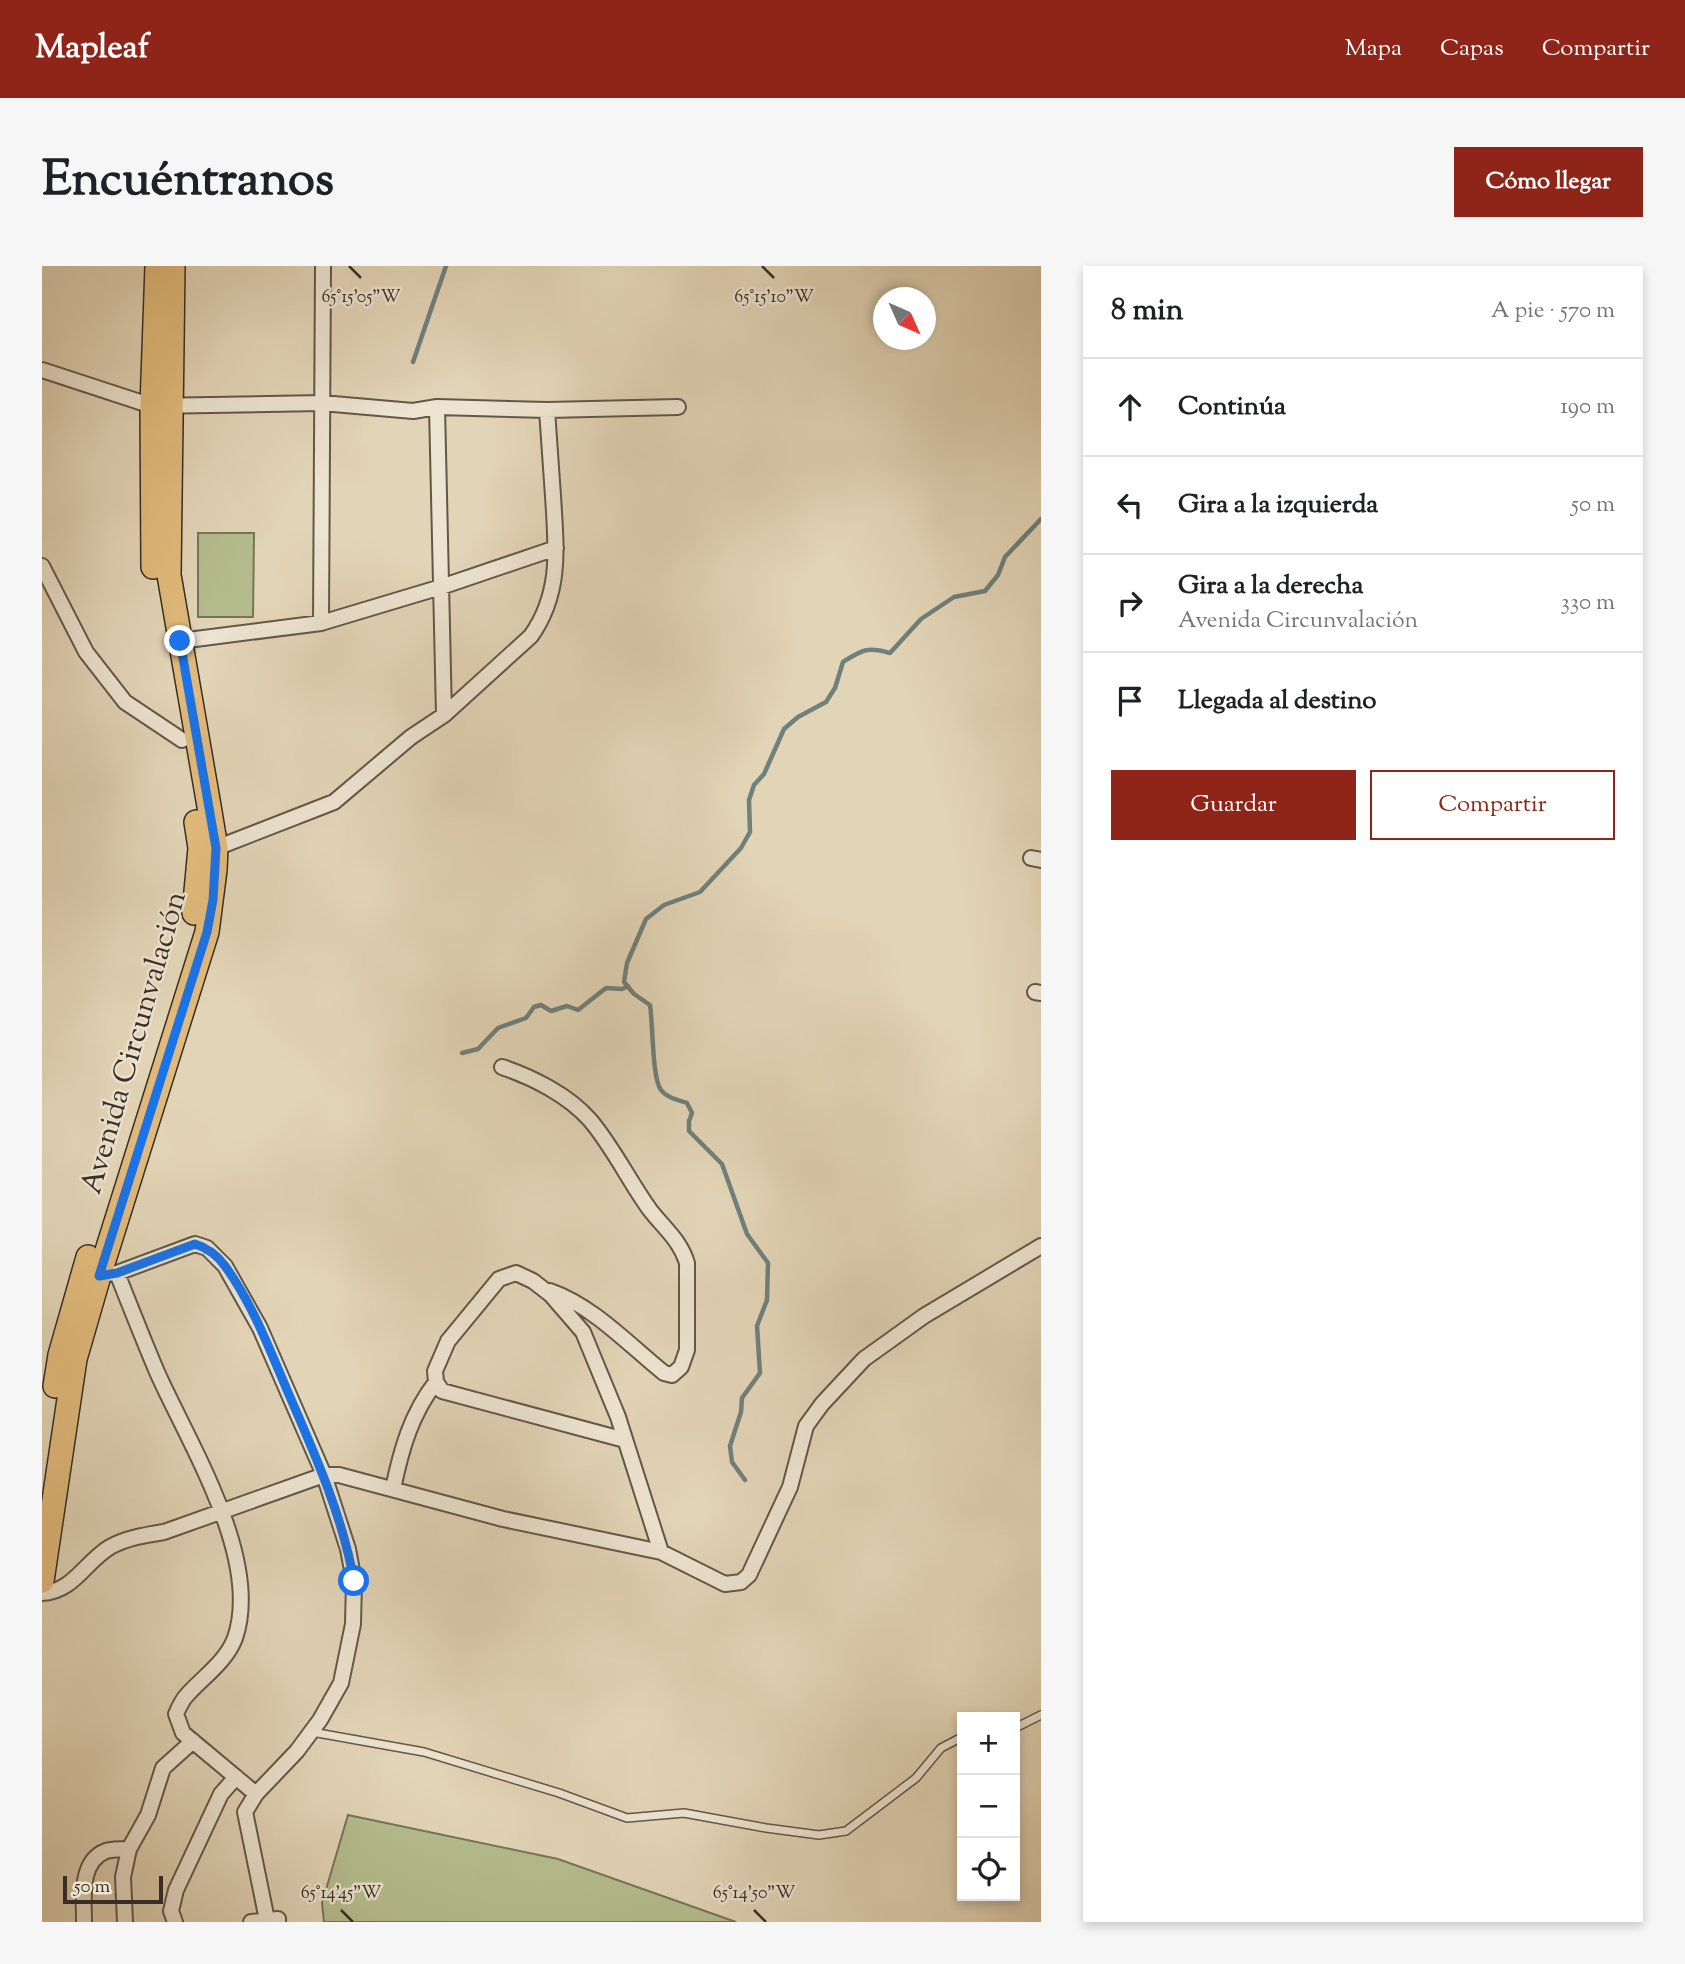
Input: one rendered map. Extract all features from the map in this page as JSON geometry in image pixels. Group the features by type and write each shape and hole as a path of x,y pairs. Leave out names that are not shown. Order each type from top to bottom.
{"main road":[{"name":"Avenida Circunvalación","path":"42,1581 75,1359 207,932 213,900 216,848 169,575 157,266"},
{"name":"Avenida Circunvalación","path":"42,1473 60,1355 100,1274 192,927 197,897 200,848 153,576 161,406 173,266"}],"street":[{"path":"321,622 323,266"},
{"path":"42,370 161,406 322,403 414,411 437,407 547,410 678,407"},
{"path":"437,407 444,715"},
{"path":"216,848 334,802 411,737 444,715 531,636 542,621 555,576 556,548 547,410"},
{"path":"180,641 321,622 441,587 556,548"},
{"path":"42,566 86,652 125,702 182,740"},
{"path":"502,1067 541,1084 569,1101 589,1119 651,1211 683,1249 687,1263 687,1349 681,1367 672,1375 664,1373 570,1298 542,1288 516,1273 499,1279 448,1341 435,1371 436,1382 442,1391 625,1440"},
{"path":"251,1922 272,1921 245,1812 256,1794 297,1751 341,1683 353,1624 354,1581 348,1549 324,1475 260,1328 225,1266 207,1248 195,1244 100,1274 158,1372 223,1512 240,1581 240,1614 234,1640 222,1660 185,1697 176,1714 183,1733 256,1794"},
{"path":"42,1593 56,1592 67,1586 110,1547 138,1536 164,1532 324,1475 339,1475 503,1519 661,1552 725,1584 741,1582 749,1575 790,1487 806,1426 822,1404 864,1359 924,1315 1041,1246"},
{"path":"542,1288 564,1308 583,1332 625,1440 661,1552"},
{"path":"393,1489 402,1447 421,1401 436,1382"},
{"path":"125,1922 123,1877 129,1849 148,1815 163,1768 193,1741"},
{"path":"175,1922 171,1911 176,1890 221,1794 236,1777"},
{"path":"84,1922 84,1878 91,1864 105,1851 129,1849"}],"lane":[{"path":"1020,1726 1041,1715"},
{"path":"311,1732 424,1752 559,1793 627,1818 684,1813 819,1835 846,1830 916,1778 942,1748 957,1740"}],"green space":[{"path":"198,533 254,533 253,617 198,617"},
{"path":"348,1815 558,1859 736,1922 324,1922 322,1903"}],"waterway":[{"path":"413,362 446,266"},
{"path":"745,1480 732,1462 730,1446 741,1412 742,1398 760,1373 757,1326 767,1300 768,1263 747,1234 722,1164 689,1131 692,1113 687,1103 666,1095 658,1084 650,1005 634,994 624,982 627,963 646,919 664,905 700,892 741,848 750,832 749,800 754,785 764,774 784,729 798,717 826,702 835,688 843,662 865,650 890,653 921,619 954,597 985,591 998,575 1005,557 1041,519"},
{"path":"462,1053 478,1049 498,1028 526,1018 534,1007 541,1005 551,1011 567,1006 578,1010 606,988 622,989 628,986"}],"route":[{"path":"180,641 216,848 213,900 207,932 99,1276 117,1273 195,1244 207,1248 225,1266 260,1328 324,1475 348,1549 354,1581"}]}
